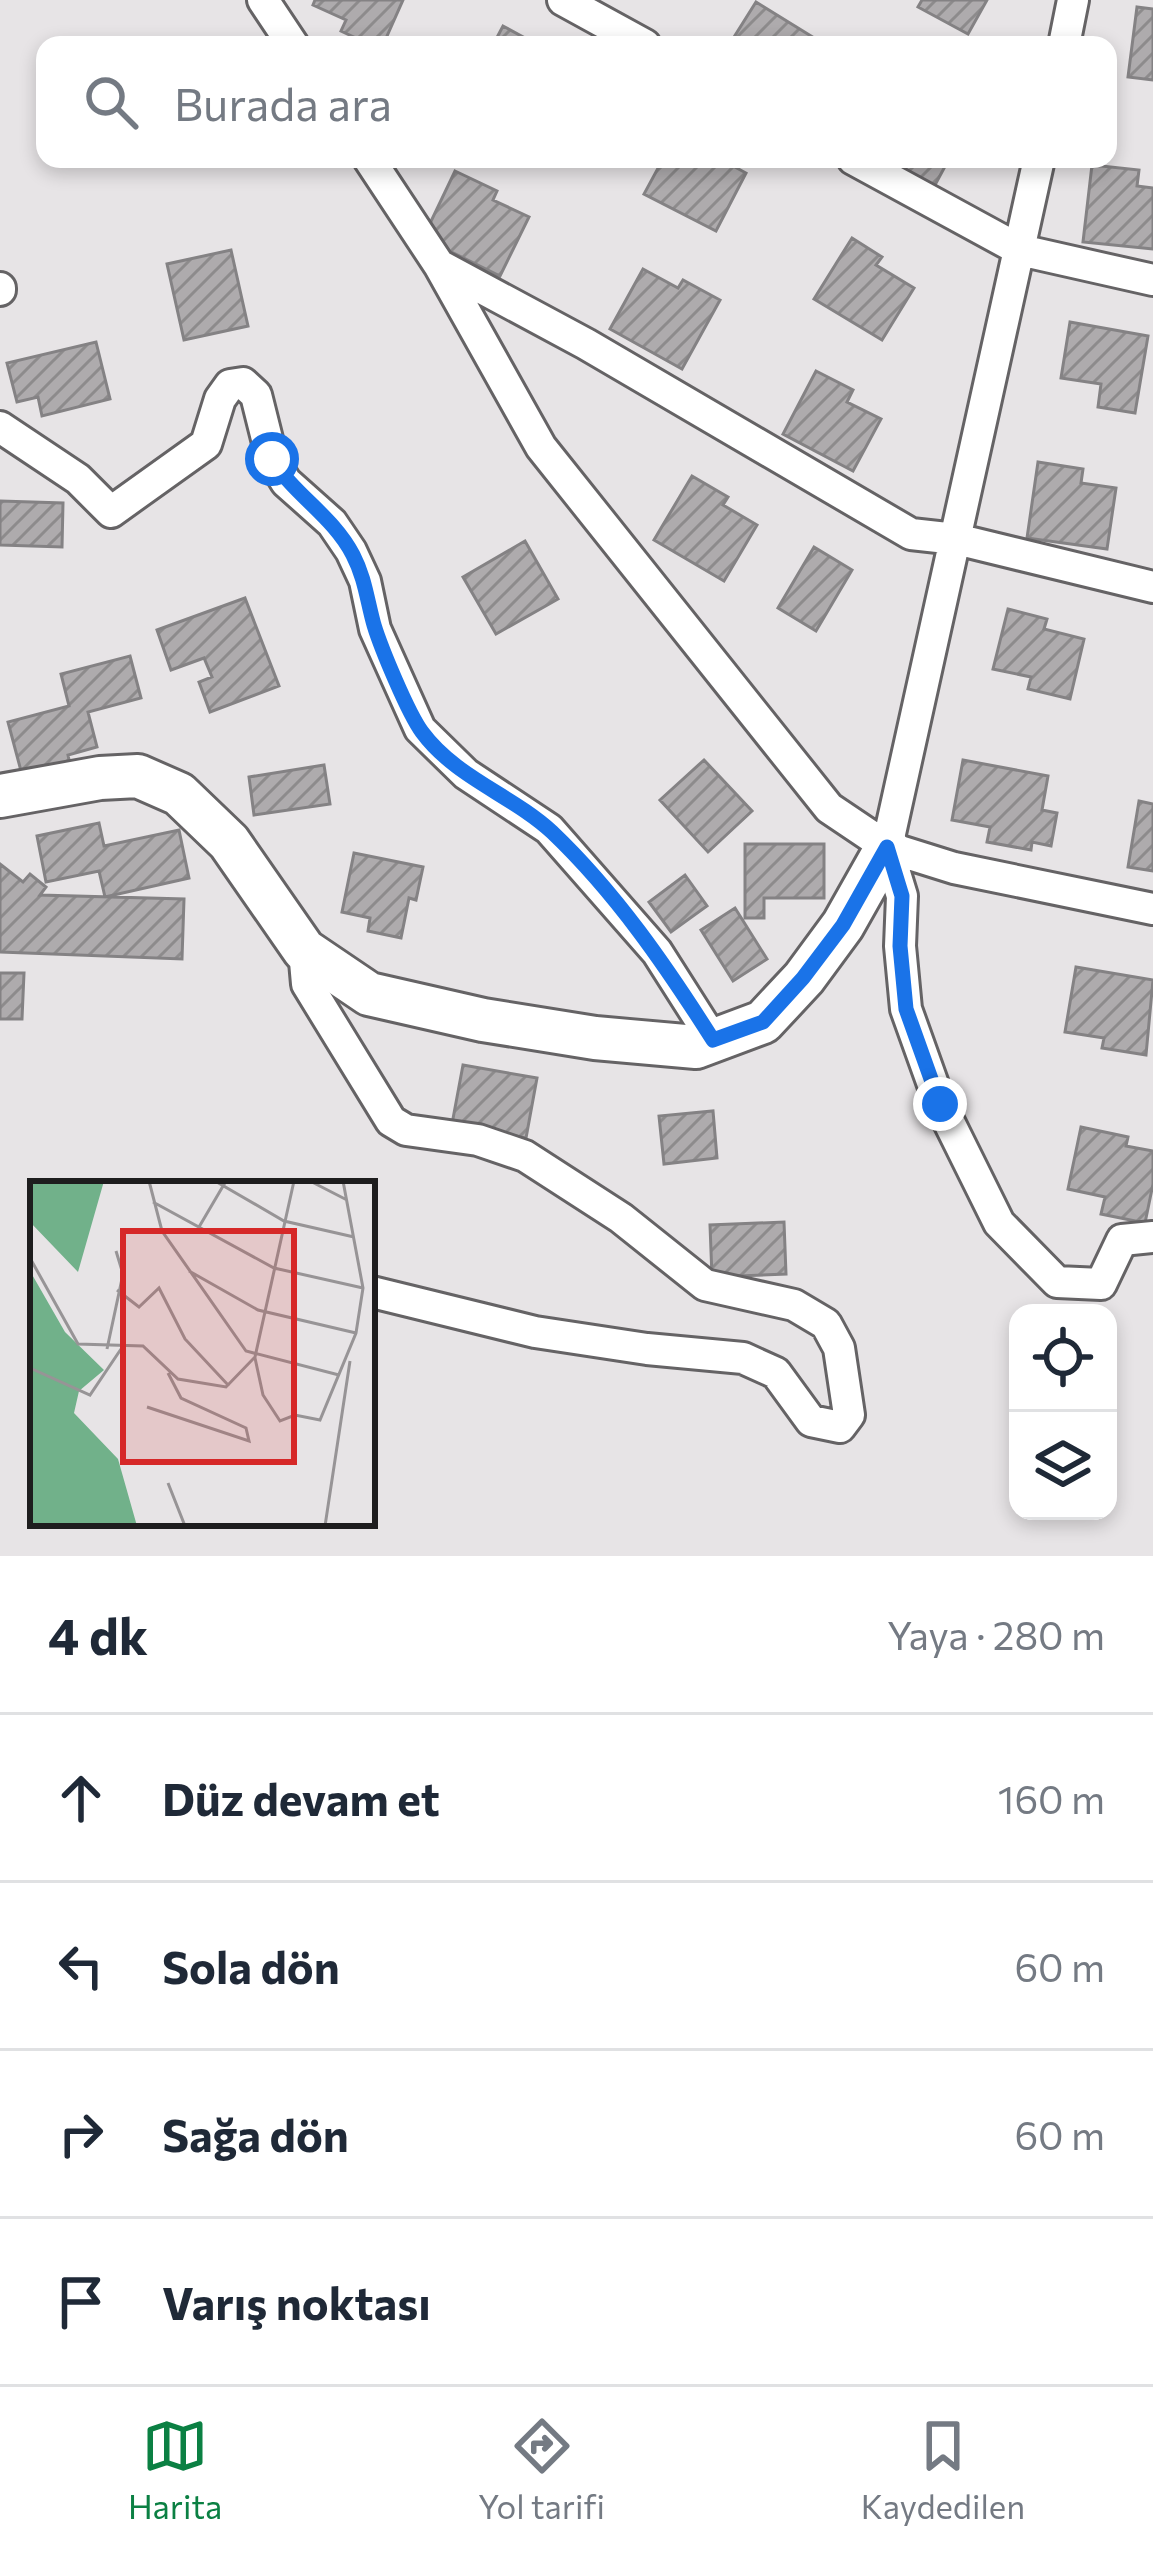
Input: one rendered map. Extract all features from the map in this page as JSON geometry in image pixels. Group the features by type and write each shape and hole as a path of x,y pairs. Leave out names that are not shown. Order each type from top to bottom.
{"street":[{"path":"263,0 287,36"},
{"path":"563,0 629,36"},
{"path":"1066,36 1073,0"},
{"path":"375,168 439,265 542,447 829,808 887,847 954,868 1153,909"},
{"path":"870,168 1020,250 1153,280"},
{"path":"0,796 138,776 179,794 229,842 304,950 369,994 483,1020 596,1038 696,1047 763,1022 843,925 887,847 1037,168"},
{"path":"439,265 586,344 910,534 956,539 1153,587"},
{"path":"0,427 78,479 111,512 206,443 220,399 230,385 243,383 256,394 272,459 286,482 332,523 351,550 365,580 375,629 420,729 466,774 549,829 657,952 713,1040"},
{"path":"887,847 902,896 900,946 906,1009 940,1104 999,1223 1058,1282 1101,1284 1122,1240 1153,1237"},
{"path":"304,950 307,984 391,1121 406,1130 478,1140 525,1156 651,1239 705,1285 794,1305 826,1324 839,1348 848,1415 840,1427 811,1420 776,1373 743,1358 535,1332 375,1293"}],"building":[{"path":"315,0 403,0 387,36 352,36 341,31 346,20 313,5"},
{"path":"922,0 987,0 968,34 918,7"},
{"path":"756,2 811,36 735,36"},
{"path":"1137,7 1153,9 1153,80 1128,77"},
{"path":"503,26 521,36 498,36"},
{"path":"658,168 737,168 746,173 716,231 644,194"},
{"path":"898,168 944,168 928,198 892,178"},
{"path":"1092,168 1139,170 1137,186 1153,188 1153,249 1083,242"},
{"path":"455,171 497,191 493,200 529,217 500,276 423,238"},
{"path":"852,238 882,257 876,265 914,288 882,340 814,299"},
{"path":"231,250 248,326 184,340 167,264"},
{"path":"643,269 678,288 683,280 720,300 682,369 610,329"},
{"path":"1070,322 1148,336 1135,413 1098,407 1101,384 1061,378"},
{"path":"96,342 110,399 42,416 38,397 17,402 7,363"},
{"path":"816,371 853,390 847,402 881,419 853,471 783,434"},
{"path":"1038,462 1083,469 1081,483 1116,488 1107,549 1027,538"},
{"path":"692,476 728,497 723,505 757,525 724,581 654,540"},
{"path":"0,501 63,503 62,547 0,545"},
{"path":"525,541 558,599 496,634 463,577"},
{"path":"814,547 852,570 816,631 778,608"},
{"path":"245,598 279,686 210,712 199,682 212,677 204,658 171,670 157,630"},
{"path":"1008,609 1047,619 1044,629 1084,639 1070,699 1028,689 1031,677 993,669"},
{"path":"130,656 141,698 88,712 97,747 68,755 72,773 25,786 8,722 69,706 61,674"},
{"path":"704,760 752,811 708,852 660,800"},
{"path":"963,760 1048,776 1042,810 1057,813 1051,846 1032,842 1031,850 987,842 990,827 952,820"},
{"path":"324,765 330,804 254,815 249,777"},
{"path":"1139,801 1153,804 1153,871 1128,867"},
{"path":"99,823 104,846 179,830 189,878 105,897 99,871 46,882 37,836"},
{"path":"745,844 824,844 824,898 764,898 764,918 745,918"},
{"path":"354,853 423,867 416,900 409,898 401,938 368,931 370,918 342,912"},
{"path":"0,864 23,882 30,874 46,887 40,895 184,899 182,959 0,952"},
{"path":"685,875 707,906 671,932 649,902"},
{"path":"735,908 767,959 733,981 701,930"},
{"path":"1076,967 1153,980 1146,1055 1102,1048 1104,1038 1065,1032"},
{"path":"0,973 24,973 22,1019 0,1019"},
{"path":"463,1065 537,1078 526,1138 452,1124"},
{"path":"713,1111 717,1158 664,1164 659,1116"},
{"path":"1081,1127 1128,1137 1126,1146 1153,1151 1153,1184 1145,1223 1101,1214 1105,1197 1068,1189"},
{"path":"784,1222 786,1274 712,1277 710,1225"}],"route":[{"path":"272,459 286,482 332,523 351,550 365,580 375,629 420,729 466,774 549,829 657,952 713,1040 763,1022 803,978 843,925 887,847 902,896 900,946 906,1009 940,1104"}]}
